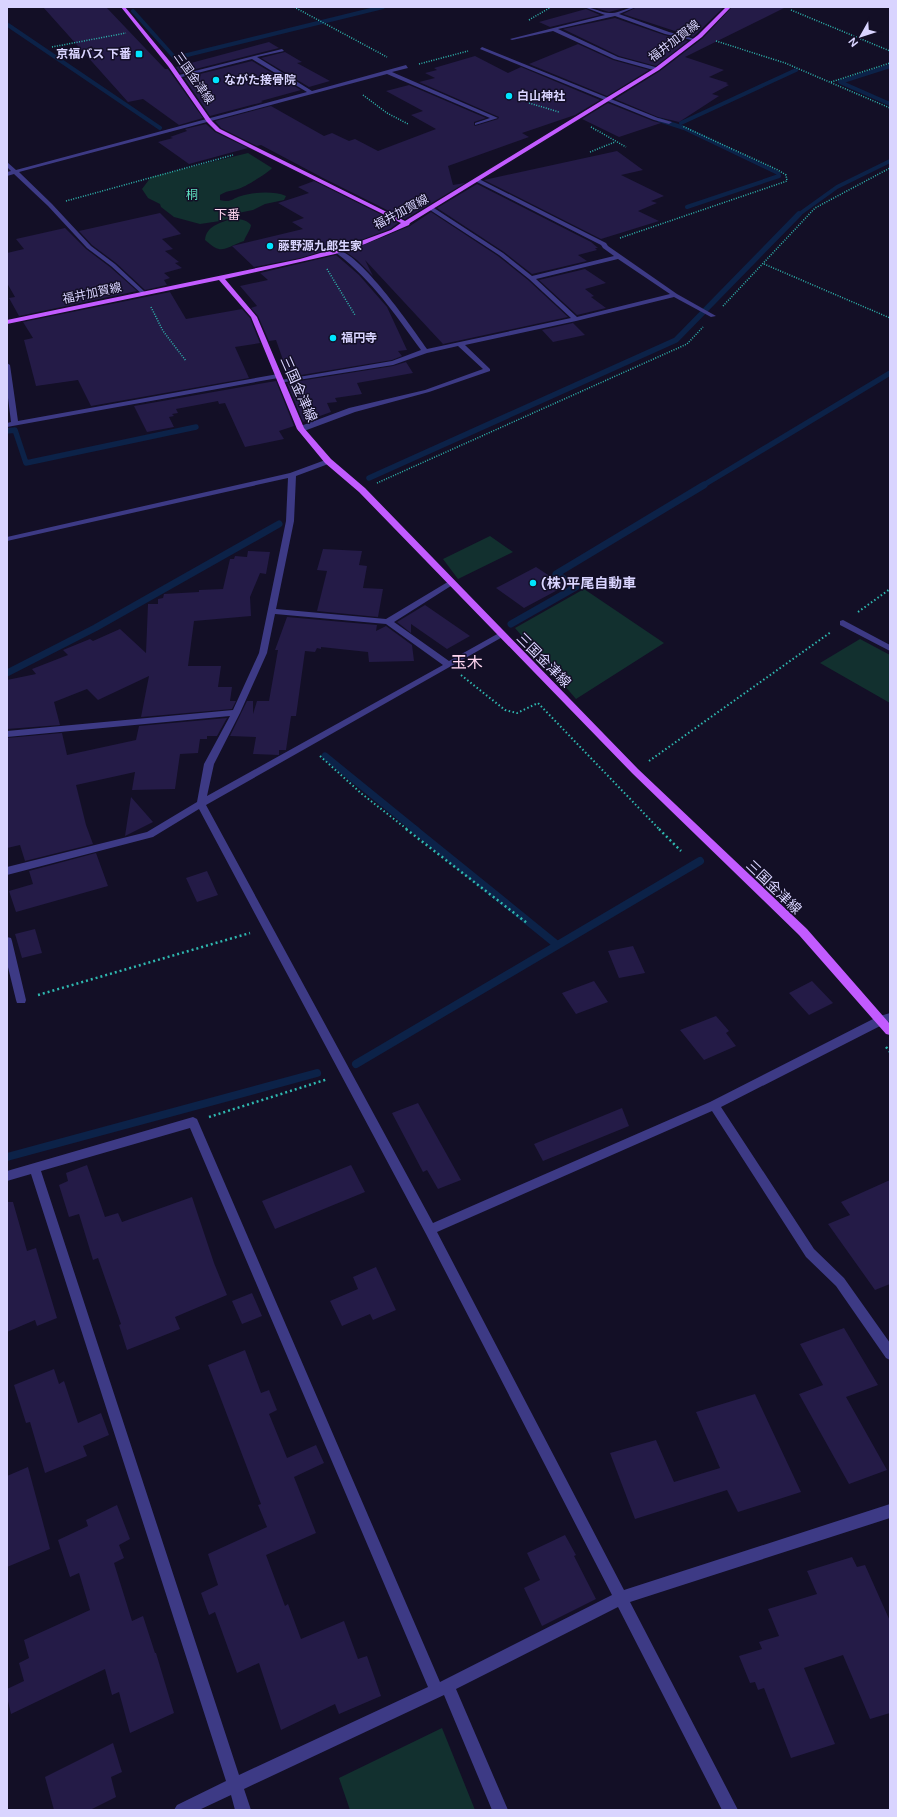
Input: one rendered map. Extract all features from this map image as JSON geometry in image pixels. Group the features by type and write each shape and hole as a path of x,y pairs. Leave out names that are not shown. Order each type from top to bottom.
{"main road":[{"name":"三国金津線","path":"123,7 178,76 209,121 218,130 407,224"},
{"name":"福井加賀線","path":"7,322 221,278 319,256 387,234 432,209 656,69 698,38 729,7"},
{"name":"三国金津線","path":"221,278 254,317 302,429 328,461 362,490 635,771 803,932 885,1018 890,1031"}],"street":[{"path":"586,7 613,14 667,34 698,38"},
{"path":"512,39 613,14 634,7"},
{"path":"553,29 616,58 656,69"},
{"path":"482,48 656,119 669,122"},
{"path":"178,76 282,50"},
{"path":"253,57 312,92"},
{"path":"7,174 406,67"},
{"path":"387,72 495,118 477,124"},
{"path":"7,164 50,205 89,247 113,265 143,293"},
{"path":"477,180 604,244 605,247 675,295 713,316"},
{"path":"432,209 501,254 531,278 576,319"},
{"path":"337,251 356,264 381,289 425,351"},
{"path":"531,278 618,256"},
{"path":"7,425 280,379 393,363 425,351 576,319 675,295"},
{"path":"302,429 352,410 427,390 488,370 460,344"},
{"path":"7,365 15,423"},
{"path":"7,539 292,475 328,461"},
{"path":"292,475 290,521 273,611 263,653 236,713 209,764 201,804 430,1230 730,1810"},
{"path":"388,622 452,582"},
{"path":"273,611 388,622 449,665"},
{"path":"843,623 890,648"},
{"path":"7,871 150,835 201,804 502,635"},
{"path":"7,734 236,713"},
{"path":"7,942 21,1000"},
{"path":"430,1230 714,1105 885,1018"},
{"path":"714,1105 810,1253 840,1282 890,1354"},
{"path":"7,1176 193,1122 442,1689 500,1810"},
{"path":"34,1167 243,1810"},
{"path":"182,1810 235,1784 442,1689 621,1598 890,1511"}],"path":[{"path":"294,7 406,67 482,48"},
{"path":"791,10 890,51"},
{"path":"52,47 142,31"},
{"path":"698,38 785,63 890,108"},
{"path":"831,83 890,63"},
{"path":"343,84 368,98 387,113 408,124"},
{"path":"529,104 560,113"},
{"path":"577,119 626,147"},
{"path":"604,244 787,181 786,175 778,170 681,125 669,122"},
{"path":"590,152 616,141"},
{"path":"50,205 240,153"},
{"path":"362,490 687,344 764,264 815,208 890,168"},
{"path":"319,256 355,315"},
{"path":"764,264 890,318"},
{"path":"151,307 163,331 186,361"},
{"path":"635,771 890,589"},
{"path":"449,665 505,710 517,713 538,703 681,851"},
{"path":"308,745 362,794 527,923"},
{"path":"21,1000 268,928"},
{"path":"193,1122 346,1074"}],"green space":[{"name":"桐","path":"248,153 272,168 246,186 220,195 220,200 229,201 238,197 258,193 276,193 286,196 284,200 265,204 253,210 233,214 228,219 200,224 174,217 161,207 160,204 148,198 142,189 151,177"},
{"path":"231,219 245,220 251,225 244,241 227,248 220,249 211,245 205,240 208,231 211,228"},
{"path":"490,536 513,552 458,579 443,559"},
{"path":"584,589 664,643 576,699 515,628"},
{"path":"860,639 890,655 890,703 820,663"},
{"path":"442,1728 475,1810 350,1810 339,1778"}],"building":[{"path":"43,7 106,7 165,69 168,69 203,118 179,125 143,99 128,102"},
{"path":"593,7 628,7 609,12"},
{"path":"637,7 724,7 693,37 623,14"},
{"path":"732,7 786,7 685,57 724,70 709,77 728,83 726,84 729,85 712,94 719,96 679,122 658,117 615,99 660,71 703,38"},
{"path":"586,9 600,15 550,27 539,22"},
{"path":"615,18 664,35 688,41 656,66 619,56 563,29"},
{"path":"269,42 279,48 180,73 176,67"},
{"path":"578,44 613,60 649,70 607,96 529,64"},
{"path":"285,52 302,62 297,63 330,81 309,87 261,58"},
{"path":"475,56 508,73 521,67 600,100 575,115 522,133 529,137 448,166 453,185 465,183 405,219 261,145 257,146 221,128 215,121 271,106 324,136 332,133 349,141 355,139 378,151 436,129 411,115 423,111 386,91 409,85 486,118 474,122 475,126 498,119 499,117 419,82 435,78 425,73 437,70 434,68"},
{"path":"252,61 301,90 210,116 184,78"},
{"path":"608,103 661,123 619,137 582,119"},
{"path":"206,124 215,132 248,148 189,164 158,142 173,138 170,137 187,131 185,129"},
{"path":"617,151 643,170 621,175 664,196 651,201 657,203 638,211 659,221 601,239 484,180"},
{"path":"314,181 398,223 390,229 361,240 300,258 254,267 232,246 303,229 292,222 304,218 278,203 309,193 298,187"},
{"path":"477,184 591,242 598,248 595,248 597,250 578,255 587,261 532,274 504,252 437,208"},
{"path":"431,212 498,256 528,280 568,317 443,344 365,260 373,276 357,260 346,252 410,226"},
{"path":"160,213 181,234 162,239 173,249 165,251 179,262 175,263 182,268 164,273 170,278 164,280 167,285 145,290 116,263 92,245 79,231"},
{"path":"65,228 86,249 110,267 137,291 19,316 9,298 15,297 7,283 7,253 24,249 16,239"},
{"path":"336,255 359,275 387,307 407,350 398,351 402,356 392,360 289,377 276,340 269,341 258,316 251,308 257,306 240,286 268,280 260,273"},
{"path":"585,269 606,283 585,289 594,296 591,297 606,308 577,315 539,280"},
{"path":"170,292 186,319 242,309 250,318 260,343 235,347 249,378 91,406 78,380 36,386 24,340 33,338 23,322"},
{"path":"573,323 585,335 553,342 542,330"},
{"path":"406,362 413,373 357,383 362,394 335,398 337,402 327,403 331,412 303,422 287,383 393,366"},
{"path":"276,381 294,426 279,431 284,439 245,447 225,403 219,404 218,401 176,409 178,413 172,414 174,416 169,417 174,427 147,432 134,406"},
{"path":"323,549 362,551 359,565 367,566 363,588 383,589 378,617 317,611 327,571 317,570"},
{"path":"248,551 270,552 266,574 260,573 250,597 251,616 194,621 188,666 221,666 218,687 232,687 230,701 236,701 232,709 141,717 149,676 98,700 87,689 54,702 60,725 7,729 7,680 36,674 32,669 68,655 63,650 90,639 93,641 120,629 146,653 148,604 158,604 158,599 163,598 164,594 223,589 230,559 234,559 235,556 247,557"},
{"name":"(株)平尾自動車","path":"536,567 565,586 524,608 496,588"},
{"path":"425,605 470,636 447,649 411,624 411,633 397,622"},
{"path":"287,617 377,625 376,631 386,626 412,645 414,661 369,662 368,652 321,647 321,649 317,648 315,652 305,651 296,716 291,716 286,750 279,750 279,755 253,754 256,737 230,736 247,701 253,701 253,714 257,701 269,701 278,650 275,650"},
{"path":"227,718 217,736 207,736 207,739 200,739 198,753 180,754 175,789 132,790 135,772 76,785 86,825 93,844 25,861 20,845 7,848 7,738 62,733 67,755 136,740 139,726"},
{"path":"131,797 153,822 125,836"},
{"path":"96,853 108,886 16,912 9,891 33,884 29,871"},
{"path":"207,871 218,895 197,902 186,878"},
{"path":"35,929 42,953 22,958 15,934"},
{"path":"633,946 645,973 619,978 608,951"},
{"path":"594,981 608,1002 576,1014 562,993"},
{"path":"812,981 833,1003 809,1015 789,993"},
{"path":"716,1016 729,1031 726,1033 736,1046 704,1060 680,1030"},
{"path":"418,1103 461,1180 438,1189 427,1170 423,1172 392,1113"},
{"path":"622,1108 629,1126 543,1161 534,1144"},
{"path":"87,1165 105,1217 118,1213 122,1222 192,1197 214,1263 227,1295 175,1317 180,1329 127,1350 119,1325 121,1324 98,1258 93,1260 79,1214 69,1217 59,1185 68,1181 66,1173"},
{"path":"351,1165 365,1192 275,1229 262,1201"},
{"path":"890,1180 890,1284 875,1290 828,1224 850,1215 841,1202"},
{"path":"7,1202 13,1202 27,1251 36,1248 57,1318 37,1326 35,1320 7,1332"},
{"path":"376,1267 396,1310 373,1320 370,1314 342,1326 330,1301 358,1289 353,1277"},
{"path":"252,1293 262,1316 242,1324 232,1301"},
{"path":"844,1328 878,1385 846,1397 887,1470 849,1484 799,1394 823,1385 800,1344"},
{"path":"245,1350 261,1393 269,1390 277,1410 269,1414 287,1458 316,1445 324,1463 294,1477 316,1533 266,1555 285,1606 288,1604 301,1639 344,1621 358,1659 367,1656 381,1696 339,1714 335,1704 281,1730 259,1663 237,1673 215,1612 209,1615 201,1593 218,1585 208,1554 267,1527 258,1505 261,1504 208,1365"},
{"path":"54,1369 59,1384 64,1381 78,1423 101,1413 109,1435 83,1446 87,1456 45,1473 30,1422 26,1423 14,1385"},
{"path":"755,1394 801,1492 738,1512 727,1490 635,1519 610,1453 656,1440 674,1482 720,1468 696,1412"},
{"path":"28,1467 50,1549 7,1567 7,1476"},
{"path":"117,1505 130,1539 119,1545 124,1558 114,1563 132,1621 143,1616 174,1713 130,1733 119,1692 112,1695 105,1669 11,1714 7,1697 7,1689 24,1681 19,1663 29,1658 24,1640 90,1610 79,1573 70,1577 58,1540 88,1526 86,1520"},
{"path":"565,1535 596,1599 542,1626 524,1588 540,1580 527,1553"},
{"path":"852,1557 857,1567 865,1565 890,1621 890,1713 870,1719 843,1655 804,1668 835,1744 791,1758 764,1688 758,1690 755,1682 750,1683 739,1656 762,1649 759,1642 779,1636 768,1609 817,1594 807,1571"},
{"path":"113,1743 122,1772 111,1777 116,1797 90,1810 54,1810 45,1777"}],"waterway":[{"path":"133,11 175,58 383,7"},
{"path":"8,25 160,128"},
{"path":"890,66 840,82 890,104"},
{"path":"681,123 796,70"},
{"path":"659,120 684,128 778,173 779,176 687,207"},
{"path":"798,215 837,187 890,161"},
{"path":"369,478 676,340 798,215"},
{"path":"702,486 890,373"},
{"path":"7,431 15,430 26,463 196,427"},
{"path":"511,624 576,587 556,574 704,485"},
{"path":"7,673 95,628 279,524"},
{"path":"325,756 416,830"},
{"path":"414,829 556,944"},
{"path":"356,1064 700,861"},
{"path":"7,1157 317,1073"}],"place":[{"name":"京福バス 下番","path":"139,54"},
{"name":"ながた接骨院","path":"216,80"},
{"name":"白山神社","path":"509,96"},
{"name":"藤野源九郎生家","path":"270,246"},
{"name":"福円寺","path":"333,338"},
{"name":"(株)平尾自動車","path":"533,583"}],"district":[{"name":"下番","path":"227,214"},
{"name":"玉木","path":"467,662"}]}
